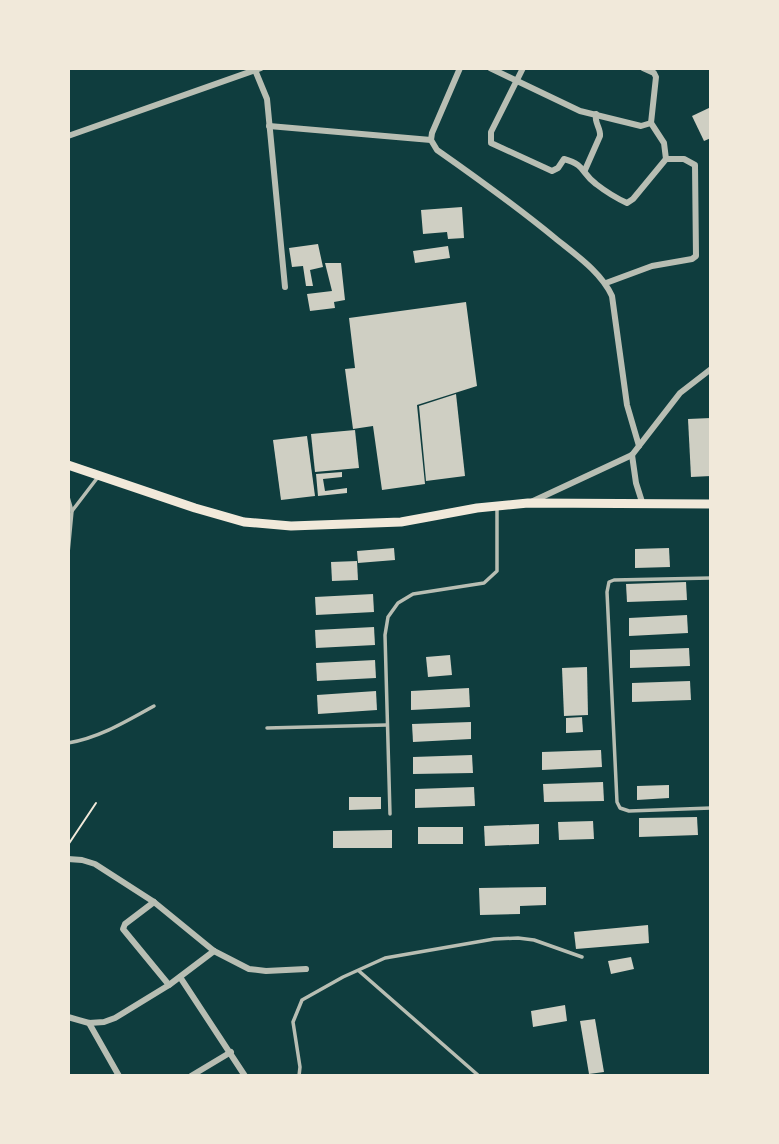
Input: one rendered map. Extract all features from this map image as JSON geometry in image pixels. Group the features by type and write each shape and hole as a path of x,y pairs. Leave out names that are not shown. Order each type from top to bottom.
{"main road":[{"path":"68,465 98,477 244,522 291,526 401,522 497,505 528,503 711,504"}],"street":[{"path":"460,68 431,140 436,150 517,207 580,258 606,283 612,296 627,405 639,446"},
{"path":"490,68 580,111 641,126 651,123"},
{"path":"523,68 491,132 491,143 552,170 558,168 564,159 582,166 595,184 627,203 666,159 664,143 651,123 656,77 654,73 643,68"},
{"path":"68,135 258,69 267,99 285,287"},
{"path":"585,170 600,136 596,114"},
{"path":"268,126 431,140"},
{"path":"606,283 652,266 692,260 696,256 695,165 684,159 666,159"},
{"path":"528,503 632,455 680,393 711,369"},
{"path":"632,455 636,483 643,505"},
{"path":"68,859 95,864 154,902 214,951 249,969 306,969"},
{"path":"154,902 125,924 123,929 169,985"},
{"path":"68,1017 89,1023 104,1022 169,985 214,951"},
{"path":"180,977 232,1052 245,1076"},
{"path":"89,1023 120,1076"},
{"path":"191,1076 232,1052"}],"lane":[{"path":"72,511 98,477"},
{"path":"68,497 72,511 68,553"},
{"path":"390,814 385,635 388,617 398,603 413,594 484,583 497,571 497,505"},
{"path":"711,578 614,580 609,582 607,592 617,802 621,808 629,811 711,808"},
{"path":"68,743 84,740 113,728 153,706"},
{"path":"267,728 386,725"},
{"path":"299,1076 293,1022 302,1000 385,958 494,939 518,938 534,940 582,957"},
{"path":"359,971 479,1076"}],"path":[{"path":"68,845 96,803"}],"building":[{"path":"711,107 711,138 704,141 692,116"},
{"path":"462,207 464,238 448,239 447,232 423,234 421,210"},
{"path":"318,244 323,267 310,270 313,286 306,286 303,266 292,267 289,248"},
{"path":"448,246 450,258 415,263 413,251"},
{"path":"325,263 341,263 345,300 334,302 335,308 310,311 307,294 332,291"},
{"path":"466,302 477,386 417,405 425,484 382,490 373,426 353,429 345,369 355,368 349,318"},
{"path":"456,394 465,476 426,481 419,406"},
{"path":"711,418 711,476 691,477 688,419"},
{"path":"355,430 359,468 315,472 311,434"},
{"path":"307,436 315,496 281,500 273,440"},
{"path":"342,472 342,477 323,479 325,491 347,488 347,493 318,496 316,474"},
{"path":"394,548 395,560 358,563 357,551"},
{"path":"669,548 670,567 635,568 635,549"},
{"path":"357,561 358,580 332,581 331,562"},
{"path":"686,582 687,600 627,602 626,584"},
{"path":"373,594 374,612 316,615 315,597"},
{"path":"687,615 688,633 629,636 629,618"},
{"path":"374,627 375,645 316,648 315,630"},
{"path":"689,648 690,666 630,668 630,650"},
{"path":"450,655 452,675 428,677 426,657"},
{"path":"375,660 376,678 317,681 316,663"},
{"path":"587,667 588,715 564,716 562,668"},
{"path":"690,681 691,700 632,702 632,683"},
{"path":"469,688 470,707 411,710 411,691"},
{"path":"376,691 377,710 318,714 317,695"},
{"path":"582,717 583,732 566,733 566,718"},
{"path":"471,722 471,739 413,742 412,724"},
{"path":"601,750 602,767 542,770 542,752"},
{"path":"472,755 473,773 413,774 413,757"},
{"path":"603,782 604,801 544,802 543,784"},
{"path":"669,785 669,798 637,800 637,786"},
{"path":"474,787 475,806 415,808 415,789"},
{"path":"349,797 381,797 381,809 349,810"},
{"path":"697,817 698,835 639,837 639,818"},
{"path":"593,821 594,839 559,840 558,822"},
{"path":"539,824 539,844 485,846 484,826"},
{"path":"418,827 463,827 463,844 418,844"},
{"path":"392,830 392,848 333,848 333,831"},
{"path":"546,887 546,905 520,906 520,914 480,915 479,888"},
{"path":"648,925 649,943 576,949 574,932"},
{"path":"631,957 634,969 611,974 608,961"},
{"path":"565,1005 567,1021 533,1027 531,1011"},
{"path":"595,1019 604,1072 589,1074 580,1021"}]}
